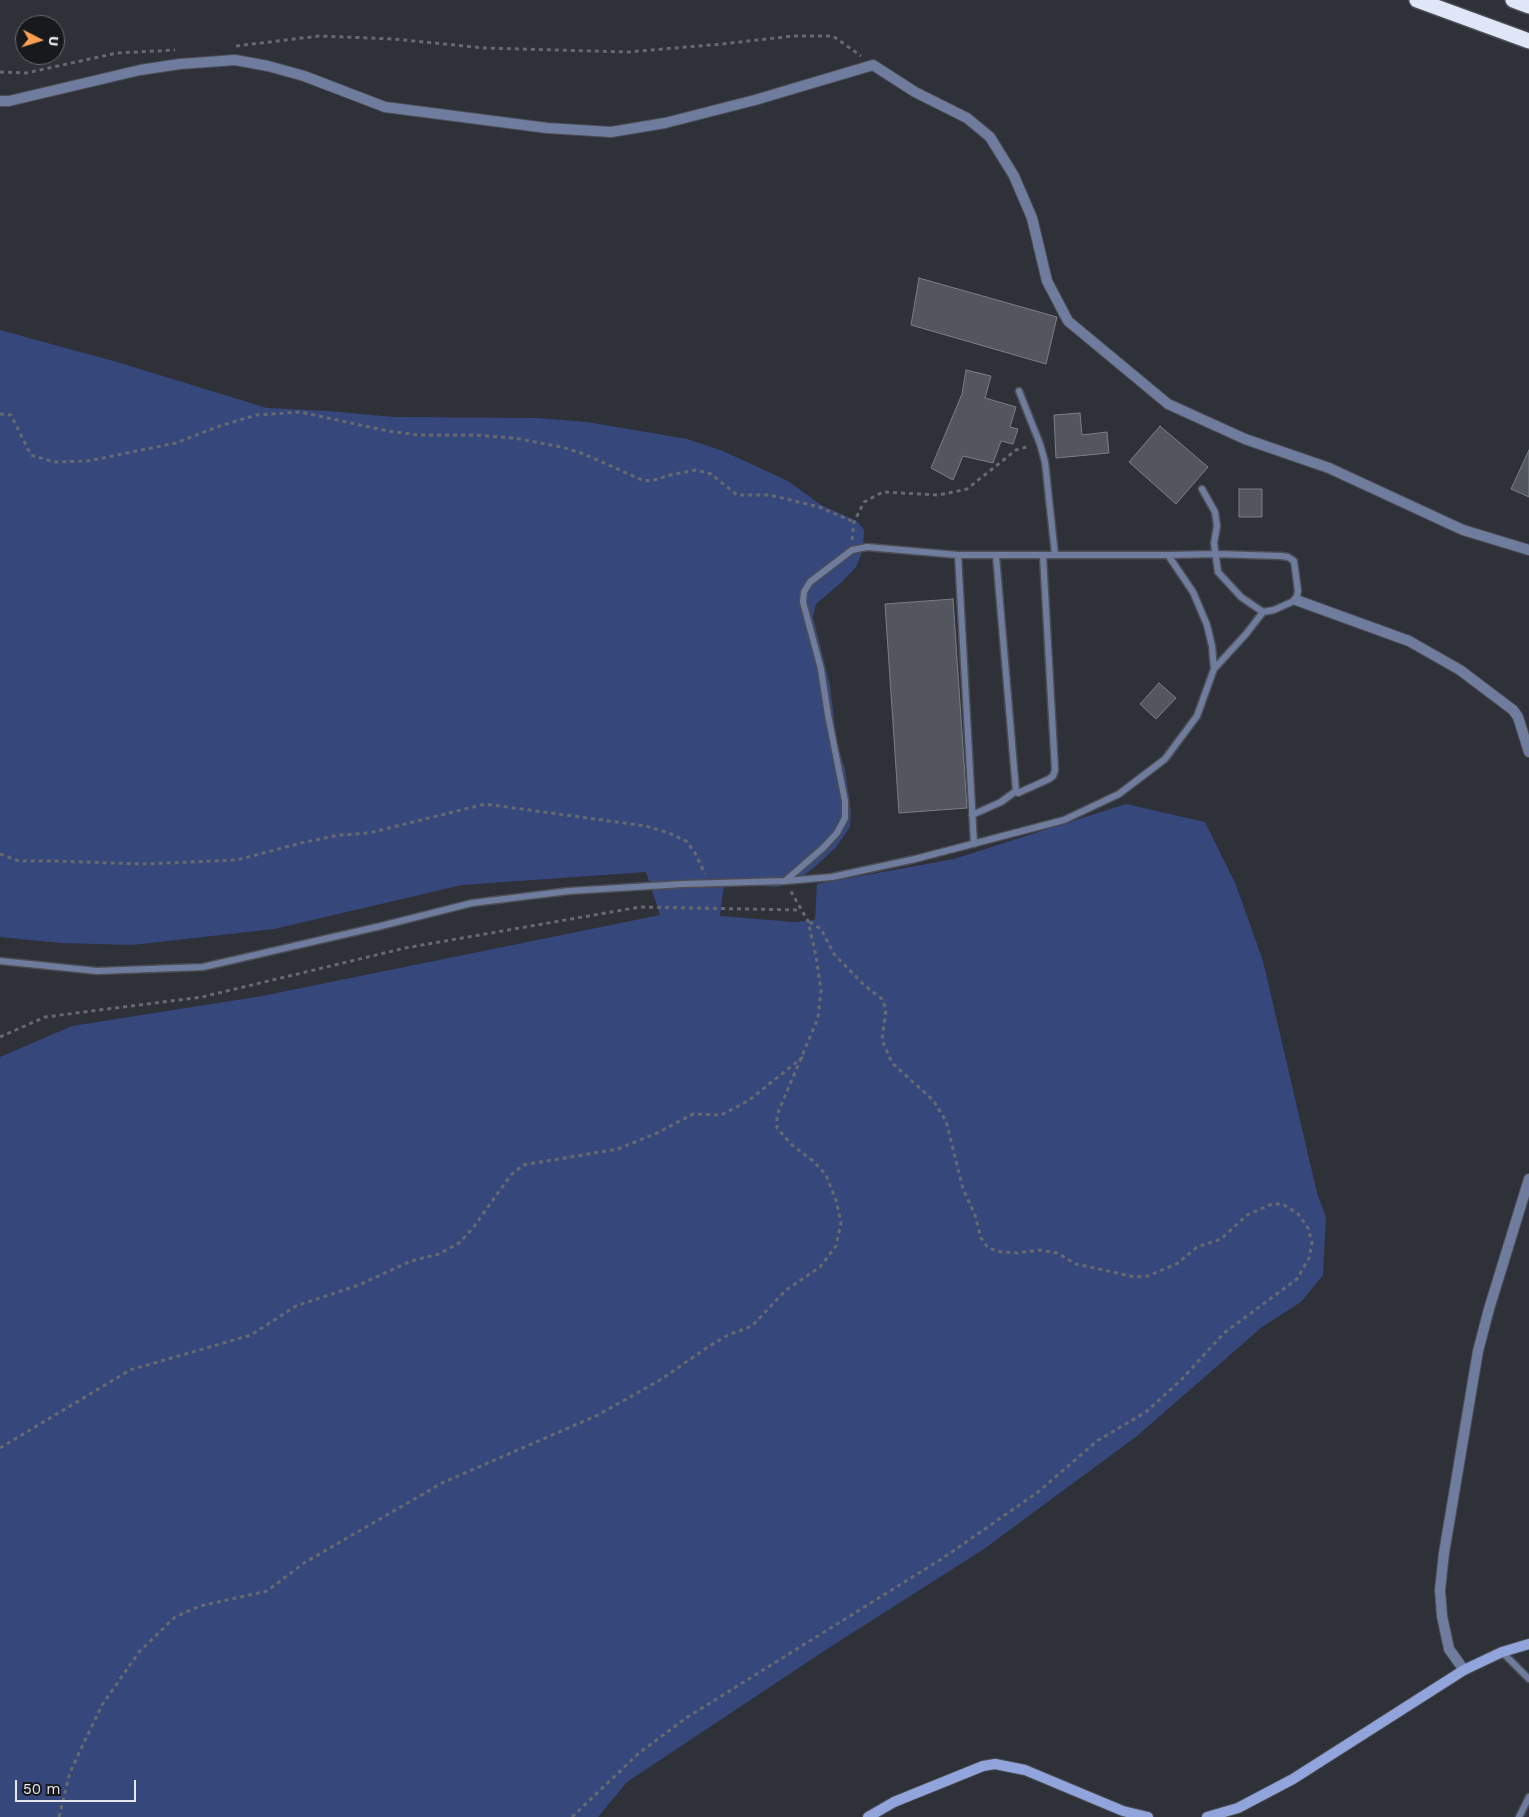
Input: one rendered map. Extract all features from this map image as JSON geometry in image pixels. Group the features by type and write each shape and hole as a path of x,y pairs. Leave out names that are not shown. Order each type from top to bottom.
{"highway":[{"path":"1417,0 1529,41"},
{"path":"1513,0 1529,6"}],"main road":[{"path":"1207,1817 1238,1808 1293,1779 1464,1670 1502,1652 1529,1644"},
{"path":"868,1817 894,1802 983,1766 995,1764 1025,1770 1123,1811 1148,1817"}],"street":[{"path":"0,101 9,101 140,70 180,64 235,60 268,66 304,76 385,107 547,128 612,132 666,123 755,100 873,65 915,92 967,118 990,137 1014,176 1029,210 1047,281 1068,321 1168,404 1245,438 1328,468 1463,530 1529,550"},
{"path":"1296,600 1409,641 1460,670 1513,710 1518,717 1529,752"},
{"path":"1464,1670 1449,1649 1442,1616 1440,1590 1444,1553 1478,1351 1496,1283 1529,1180"}],"lane":[{"path":"1019,391 1045,462 1055,556"},
{"path":"1202,489 1216,512 1217,526 1214,542 1218,572 1241,597 1263,612"},
{"path":"0,961 89,971 204,967 472,903 569,891 785,881 832,877 915,859 1064,820 1120,794 1165,759 1197,716 1214,669 1263,612 1274,610 1296,600 1298,591 1294,560 1288,557 1216,554 1168,556 996,556 958,555 867,547 852,550 810,582 804,592 803,602 821,669 845,801 845,818 837,834 785,881"},
{"path":"958,555 974,844"},
{"path":"996,556 1016,791"},
{"path":"1016,791 1021,793 1049,779 1053,776 1055,770 1043,556"},
{"path":"1168,556 1193,592 1207,625 1212,646 1214,669"},
{"path":"972,816 1001,802 1016,791"},
{"path":"1502,1652 1529,1679"},
{"path":"1519,1817 1529,1797"}],"path":[{"path":"229,47 319,36 394,39 484,48 628,52 793,36 833,36 873,65"},
{"path":"0,72 26,73 117,53 182,50"},
{"path":"0,414 11,415 31,455 54,462 88,461 176,443 217,427 256,415 300,412 388,431 419,435 474,435 523,440 584,454 642,480 651,481 696,470 711,474 737,495 770,495 819,507 854,522"},
{"path":"835,564 851,546 854,522 864,502 883,492 939,495 967,489 1016,450 1040,444"},
{"path":"0,854 19,861 55,860 143,864 236,860 339,835 368,833 485,804 646,826 669,832 686,841 696,853 710,883"},
{"path":"59,1817 70,1772 102,1705 139,1652 175,1617 200,1606 267,1591 304,1563 442,1483 598,1415 660,1380 728,1335 752,1326 786,1290 820,1267 836,1246 841,1223 836,1200 826,1175 813,1161 792,1145 778,1128 777,1115 818,1018 821,990 808,921 785,881"},
{"path":"0,1037 45,1017 202,997 405,948 640,907 801,910"},
{"path":"572,1817 639,1753 686,1718 943,1558 1038,1492 1097,1441 1146,1412 1182,1379 1224,1333 1297,1279 1309,1258 1312,1243 1308,1228 1298,1214 1283,1204 1272,1204 1246,1215 1221,1239 1197,1247 1178,1262 1148,1276 1135,1277 1076,1264 1057,1252 1039,1250 1017,1253 1001,1252 988,1248 981,1238 963,1189 946,1121 933,1100 892,1063 882,1040 886,1008 882,999 864,985 834,954 821,929 808,921"},
{"path":"0,1448 130,1370 251,1336 296,1306 359,1285 411,1261 439,1254 459,1243 473,1228 510,1176 524,1165 618,1149 656,1133 693,1114 721,1115 748,1101 803,1056"}],"shaded area":[{"path":"0,330 117,362 267,408 394,417 537,418 587,422 687,439 723,451 788,481 821,505 857,521 864,530 863,550 856,567 816,604 813,617 830,685 837,745 845,769 851,813 850,827 837,846 797,881 777,887 724,884 720,916 795,922 815,920 817,884 954,859 1126,804 1205,822 1236,885 1263,961 1317,1193 1326,1217 1323,1275 1301,1302 1262,1327 1137,1436 984,1549 824,1651 627,1782 598,1817 0,1817 0,1057 72,1026 262,996 660,915 646,872 462,885 274,929 132,945 61,943 0,937"}],"building":[{"path":"919,278 1057,317 1046,364 911,325"},
{"path":"966,370 991,376 985,398 1016,407 1010,427 1018,429 1013,444 1001,441 993,463 963,456 953,480 931,468 962,394"},
{"path":"1080,413 1082,435 1107,432 1109,453 1056,458 1054,415"},
{"path":"1160,426 1208,467 1176,504 1129,462"},
{"path":"1529,450 1529,497 1511,489"},
{"path":"1239,489 1262,489 1262,517 1239,517"},
{"path":"953,599 967,808 899,813 885,604"},
{"path":"1159,683 1176,698 1156,719 1140,704"}]}
